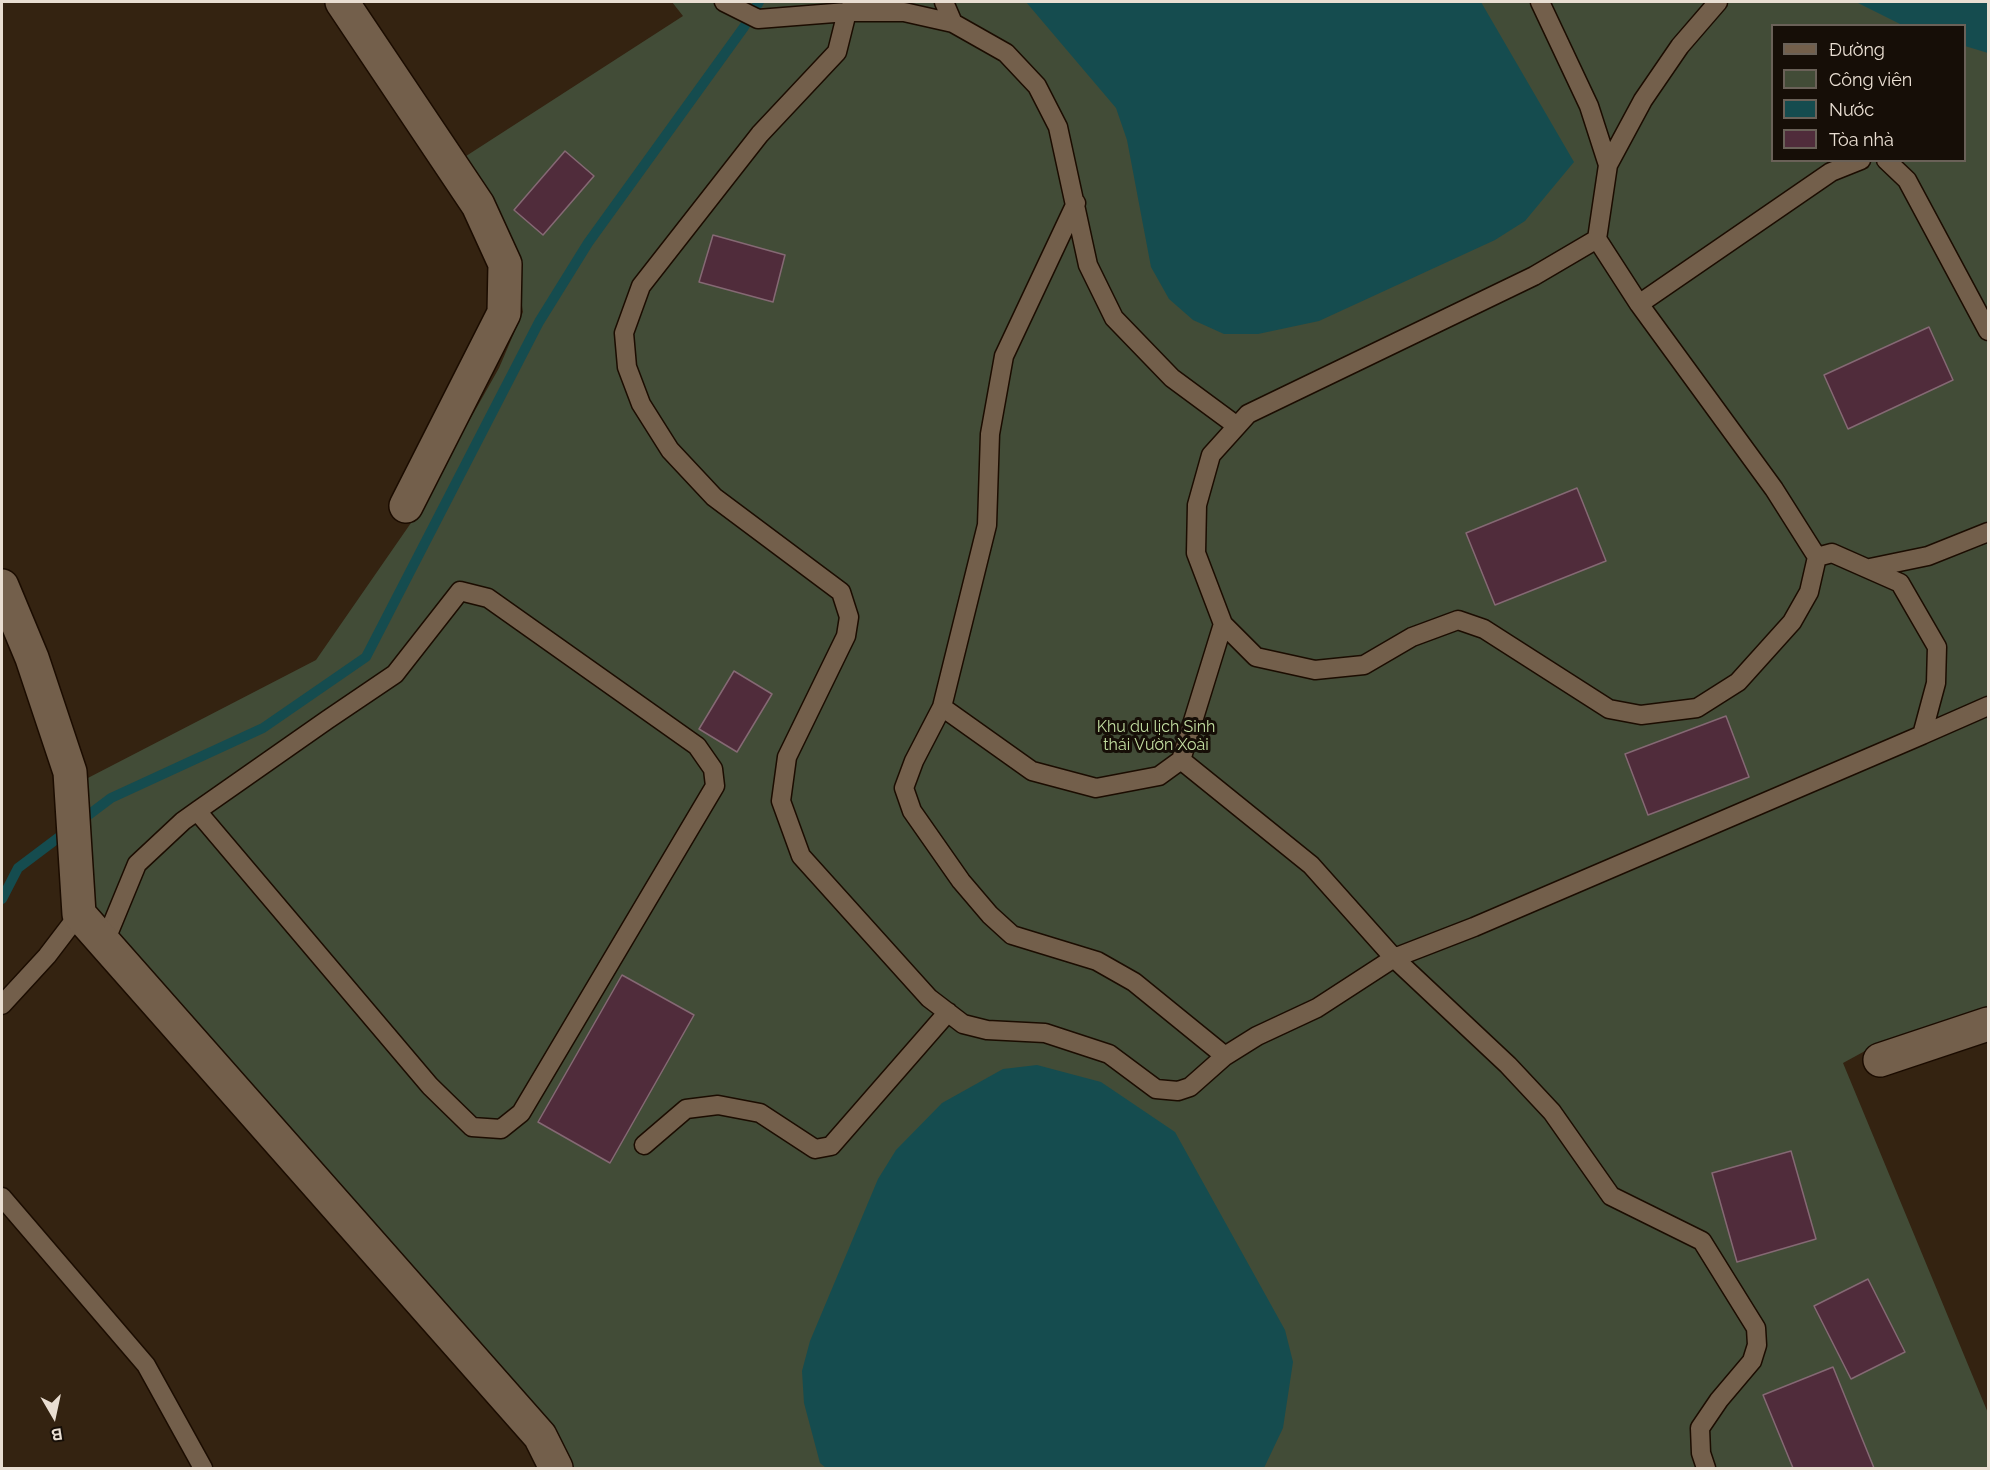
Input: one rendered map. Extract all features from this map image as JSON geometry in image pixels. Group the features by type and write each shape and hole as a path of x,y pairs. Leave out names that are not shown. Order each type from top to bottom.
{"street":[{"path":"342,2 478,204 505,264 504,313 406,506"},
{"path":"2,586 32,658 70,772 79,914 540,1436 556,1468"},
{"path":"1880,1060 1989,1024"}],"lane":[{"path":"724,2 758,19 851,7 904,12 953,23 1006,53 1037,86 1058,127 1088,265 1114,318 1172,378 1237,426"},
{"path":"944,2 953,23"},
{"path":"1540,2 1589,106 1608,165"},
{"path":"1597,239 1534,276 1248,414 1211,455 1197,505 1196,553 1223,624 1256,657 1315,670 1364,664 1412,637 1458,620 1484,629 1609,709 1641,715 1697,708 1738,682 1792,622 1809,592 1817,558 1774,489 1639,304 1597,239 1608,165 1643,100 1680,46 1718,2"},
{"path":"851,7 837,52 760,134 641,286 624,333 627,367 641,404 670,450 714,497 841,592 849,617 846,636 787,756 781,801 801,856 929,998 963,1024 987,1030 1046,1033 1109,1054 1156,1089 1178,1091 1190,1087 1225,1056 1257,1036 1317,1008 1394,958 1474,927 1989,706"},
{"path":"1639,304 1831,172 1856,162"},
{"path":"1888,162 1907,180 1989,331"},
{"path":"1076,203 1004,356 990,434 987,525 942,707 914,761 904,788 912,811 961,881 990,915 1012,935 1097,961 1134,982 1225,1056"},
{"path":"1870,568 1928,556 1989,532"},
{"path":"1817,558 1832,553 1900,583 1937,647 1936,682 1922,735"},
{"path":"104,944 137,864 197,811 395,674 460,591 488,598 697,746 713,769 715,786 521,1113 501,1129 472,1127 430,1086 197,811"},
{"path":"942,707 1032,771 1096,788 1159,777 1181,760 1223,624"},
{"path":"1181,760 1311,865 1394,958 1508,1065 1552,1112 1611,1196 1702,1241 1756,1328 1757,1345 1752,1361 1719,1400 1700,1428 1701,1453 1706,1468"},
{"path":"2,1005 47,956 79,914"},
{"path":"644,1146 686,1108 718,1105 760,1113 815,1149 831,1146 948,1012"},
{"path":"2,1197 146,1365 203,1468"}],"green space":[{"name":"Khu du lịch Sinh thái Vườn Xoài","path":"672,2 1988,2 1988,1009 1876,1045 1843,1063 1988,1413 1988,1468 570,1468 92,908 84,780 316,660 413,520 499,368 523,312 513,251 463,158 683,16"}],"water":[{"path":"1026,2 1481,2 1574,162 1525,221 1495,240 1319,321 1258,334 1224,334 1193,320 1169,299 1151,267 1127,140 1116,108"},
{"path":"1856,2 1988,2 1988,53 1966,46 1966,24 1900,24"},
{"path":"1037,1065 1101,1082 1175,1132 1285,1330 1293,1362 1283,1428 1264,1468 826,1468 820,1463 804,1403 802,1371 810,1341 878,1179 896,1150 942,1103 1003,1069"}],"building":[{"path":"565,151 594,176 543,235 514,210"},
{"path":"713,235 785,255 773,302 699,282"},
{"path":"1929,327 1953,380 1848,429 1824,375"},
{"path":"1577,488 1606,561 1495,605 1466,533"},
{"path":"734,671 772,694 737,752 699,729"},
{"path":"1726,716 1749,777 1648,815 1625,754"},
{"path":"622,975 694,1015 610,1163 538,1122"},
{"path":"1791,1151 1816,1239 1737,1262 1712,1173"},
{"path":"1868,1279 1905,1352 1851,1379 1814,1306"},
{"path":"1833,1367 1874,1468 1793,1468 1763,1395"}],"waterway":[{"path":"2,899 18,868 111,798 263,728 366,657 539,322 588,243 744,27 759,2"}]}
